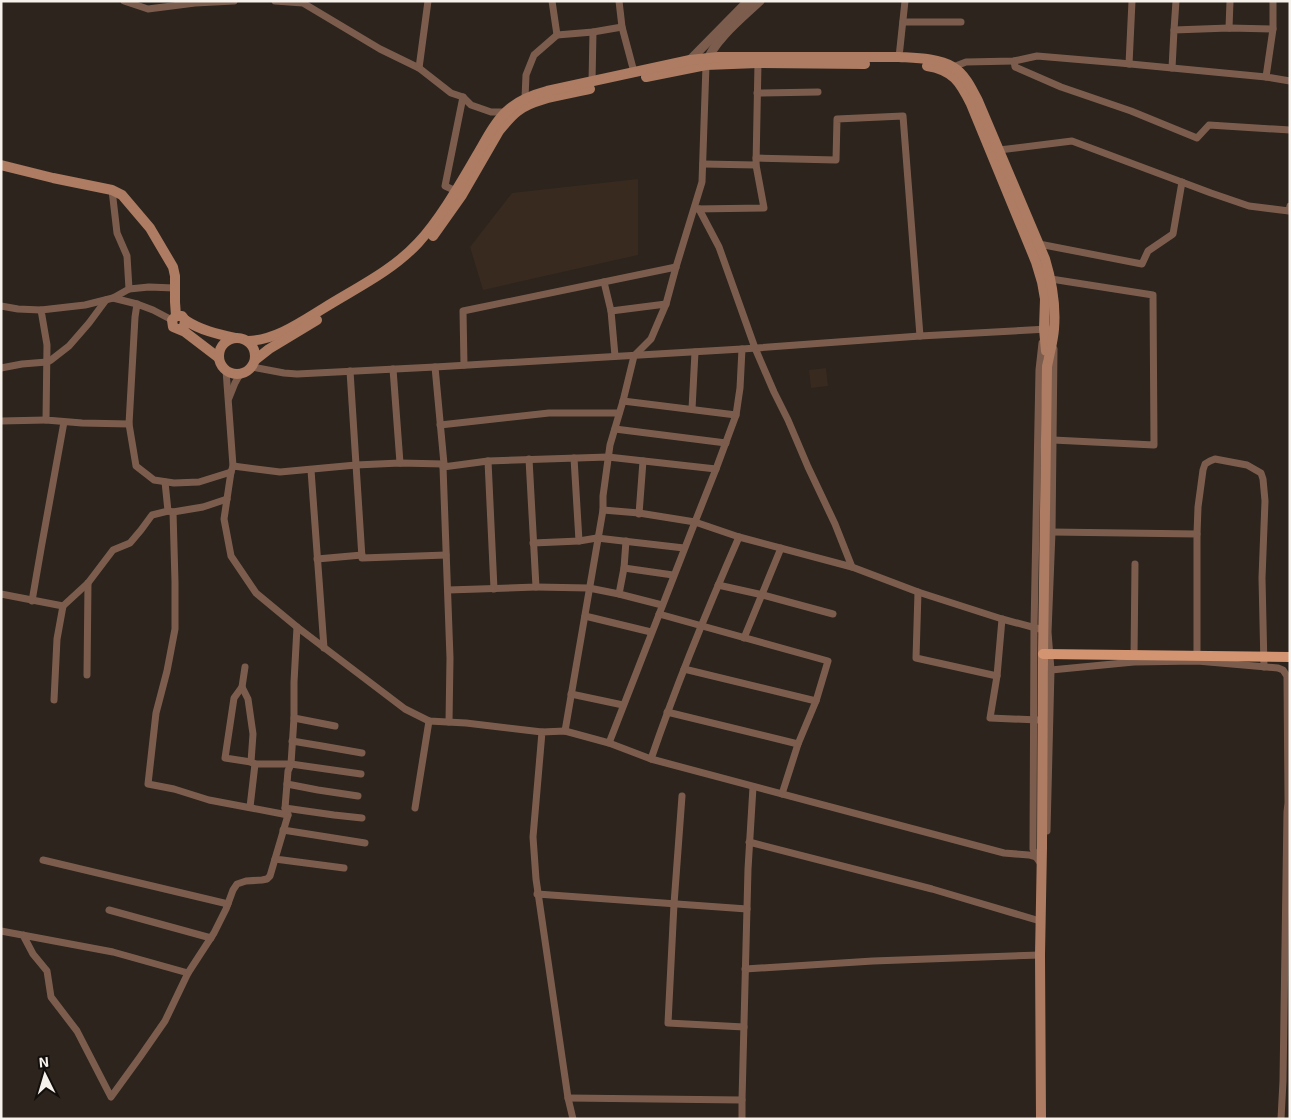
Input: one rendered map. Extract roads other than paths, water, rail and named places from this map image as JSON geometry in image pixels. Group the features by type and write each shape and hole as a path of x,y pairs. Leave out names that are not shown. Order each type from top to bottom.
{"main road":[{"path":"248,341 258,341 277,334 304,320 389,268 407,254 424,237 456,191 495,124 506,112 525,98 547,91 634,72 707,61 759,56 918,58 936,61 950,70 971,104 1036,262 1042,282 1049,329"},
{"path":"707,61 918,64 950,70 963,75 999,150 1045,259 1054,297 1046,367 1042,654 1042,848 1039,861 1041,1119"},
{"path":"234,338 222,345 219,358 221,365 226,370 232,374 240,374 247,372 270,349 394,273 411,260 429,241 449,214 499,132 518,110 536,101 689,64"},
{"path":"1,165 112,190 122,195 150,228 173,267 178,321 219,358"},
{"path":"178,321 215,334 242,338 248,341 256,353 254,364"},
{"path":"1042,654 1290,657"}],"street":[{"path":"124,1 148,9 195,3 234,1"},
{"path":"275,1 303,3 380,49 419,68 451,93 463,97 471,106 491,112 506,112"},
{"path":"419,68 428,1"},
{"path":"552,1 557,35"},
{"path":"618,1 622,27 634,72"},
{"path":"689,64 748,1"},
{"path":"565,731 602,510 608,457 619,413 634,356 650,339 666,304 676,267 697,209 702,182 707,61 717,43 760,1"},
{"path":"899,57 905,1"},
{"path":"1129,64 1132,1"},
{"path":"1172,68 1176,1"},
{"path":"1229,28 1230,1"},
{"path":"1266,77 1273,29 1273,1"},
{"path":"903,22 961,22"},
{"path":"525,98 526,75 534,55 557,35 622,27"},
{"path":"1174,30 1273,29"},
{"path":"592,82 593,32"},
{"path":"950,70 966,62 1014,61 1038,56 1266,77 1290,81"},
{"path":"1014,61 1015,67 1061,87 1131,111 1198,138 1209,125 1290,130"},
{"path":"697,209 764,208 756,162 758,63"},
{"path":"757,92 818,92"},
{"path":"456,191 445,186 463,97"},
{"path":"703,164 836,160 837,119 903,116 920,336"},
{"path":"999,150 1072,141 1248,206 1289,211 1290,206"},
{"path":"1039,244 1142,264 1148,251 1173,234 1182,182"},
{"path":"112,190 117,233 126,256 129,289"},
{"path":"697,209 719,247 755,348 835,524 852,567"},
{"path":"464,365 463,312 676,267"},
{"path":"1051,279 1153,295 1154,446 1053,440"},
{"path":"604,282 611,311 616,356"},
{"path":"1,306 41,310 85,305 110,299 129,289 149,287 174,288"},
{"path":"110,299 137,304 178,321"},
{"path":"1,368 48,362 70,346 110,299"},
{"path":"137,304 129,424 136,466 154,480 174,483 199,482 232,469 280,472 356,465 443,465 488,461 608,457 716,469"},
{"path":"611,311 666,304"},
{"path":"41,310 48,362 46,420"},
{"path":"254,364 284,373 350,371 634,356 1049,329"},
{"path":"1039,861 1045,857 1046,848 1051,670 1048,632 1053,440 1049,329"},
{"path":"1039,861 1034,849 1034,628 1039,370 1049,329"},
{"path":"609,743 736,415 740,388 742,349"},
{"path":"692,409 695,352"},
{"path":"435,367 443,465 448,590 449,722"},
{"path":"393,369 400,464"},
{"path":"226,370 232,469 224,519 231,556 256,593 405,710 430,722 449,722 542,732 565,731 609,743 651,759 753,787 1004,853 1029,855 1039,861"},
{"path":"350,371 362,556"},
{"path":"228,401 240,374"},
{"path":"623,401 736,415"},
{"path":"440,425 549,413 619,413"},
{"path":"1,421 46,420 129,424"},
{"path":"32,601 64,422"},
{"path":"615,429 726,443"},
{"path":"574,458 579,541"},
{"path":"1197,661 1198,507 1205,464 1216,459 1248,465 1261,473 1263,479 1265,502 1262,569 1264,667"},
{"path":"529,460 536,587"},
{"path":"488,461 494,589"},
{"path":"639,514 643,461"},
{"path":"311,470 324,648"},
{"path":"164,482 170,512 175,582 175,629 156,713 148,784 174,789 209,800 259,810 362,818"},
{"path":"54,700 57,640 63,606 88,583 114,550 130,542 152,515 203,507 227,499"},
{"path":"602,510 694,522 852,567 918,592 1002,620 1048,632"},
{"path":"1052,532 1197,534"},
{"path":"651,759 667,712 739,536"},
{"path":"534,543 579,541 597,538 684,548"},
{"path":"619,594 624,568 626,541"},
{"path":"744,638 781,548"},
{"path":"317,559 362,556 362,558 446,555"},
{"path":"1134,662 1135,564"},
{"path":"624,568 673,576"},
{"path":"87,675 88,583"},
{"path":"718,584 832,614"},
{"path":"448,590 536,587 589,588 662,605"},
{"path":"918,592 916,658 997,676"},
{"path":"1,594 63,606"},
{"path":"659,614 828,661 816,701 798,744 782,794"},
{"path":"585,616 651,632"},
{"path":"1002,620 997,676 990,718 1050,720"},
{"path":"23,935 33,954 47,971 51,997 77,1031 111,1097 165,1021 188,973 211,938 233,890 238,884 246,881 262,880 270,876 276,858 286,811 294,718 297,627"},
{"path":"1051,670 1134,662 1197,661 1278,668 1287,676 1288,803 1281,1119"},
{"path":"245,667 242,687 234,698 225,758 253,763 291,764 361,774"},
{"path":"684,669 816,701"},
{"path":"242,687 248,699 253,734 250,807"},
{"path":"571,694 623,705"},
{"path":"667,712 798,744"},
{"path":"294,718 335,726"},
{"path":"415,808 430,722"},
{"path":"542,732 533,837 537,894 572,1119"},
{"path":"292,742 362,753"},
{"path":"288,784 358,796"},
{"path":"742,1119 746,909 753,787"},
{"path":"682,796 668,1023 744,1027"},
{"path":"282,830 365,843"},
{"path":"749,842 932,889 1040,921"},
{"path":"276,858 344,868"},
{"path":"43,860 228,904"},
{"path":"537,894 746,909"},
{"path":"109,910 211,938"},
{"path":"1,932 113,952 188,973"},
{"path":"745,969 873,961 1040,955"},
{"path":"568,1098 742,1100"}]}
